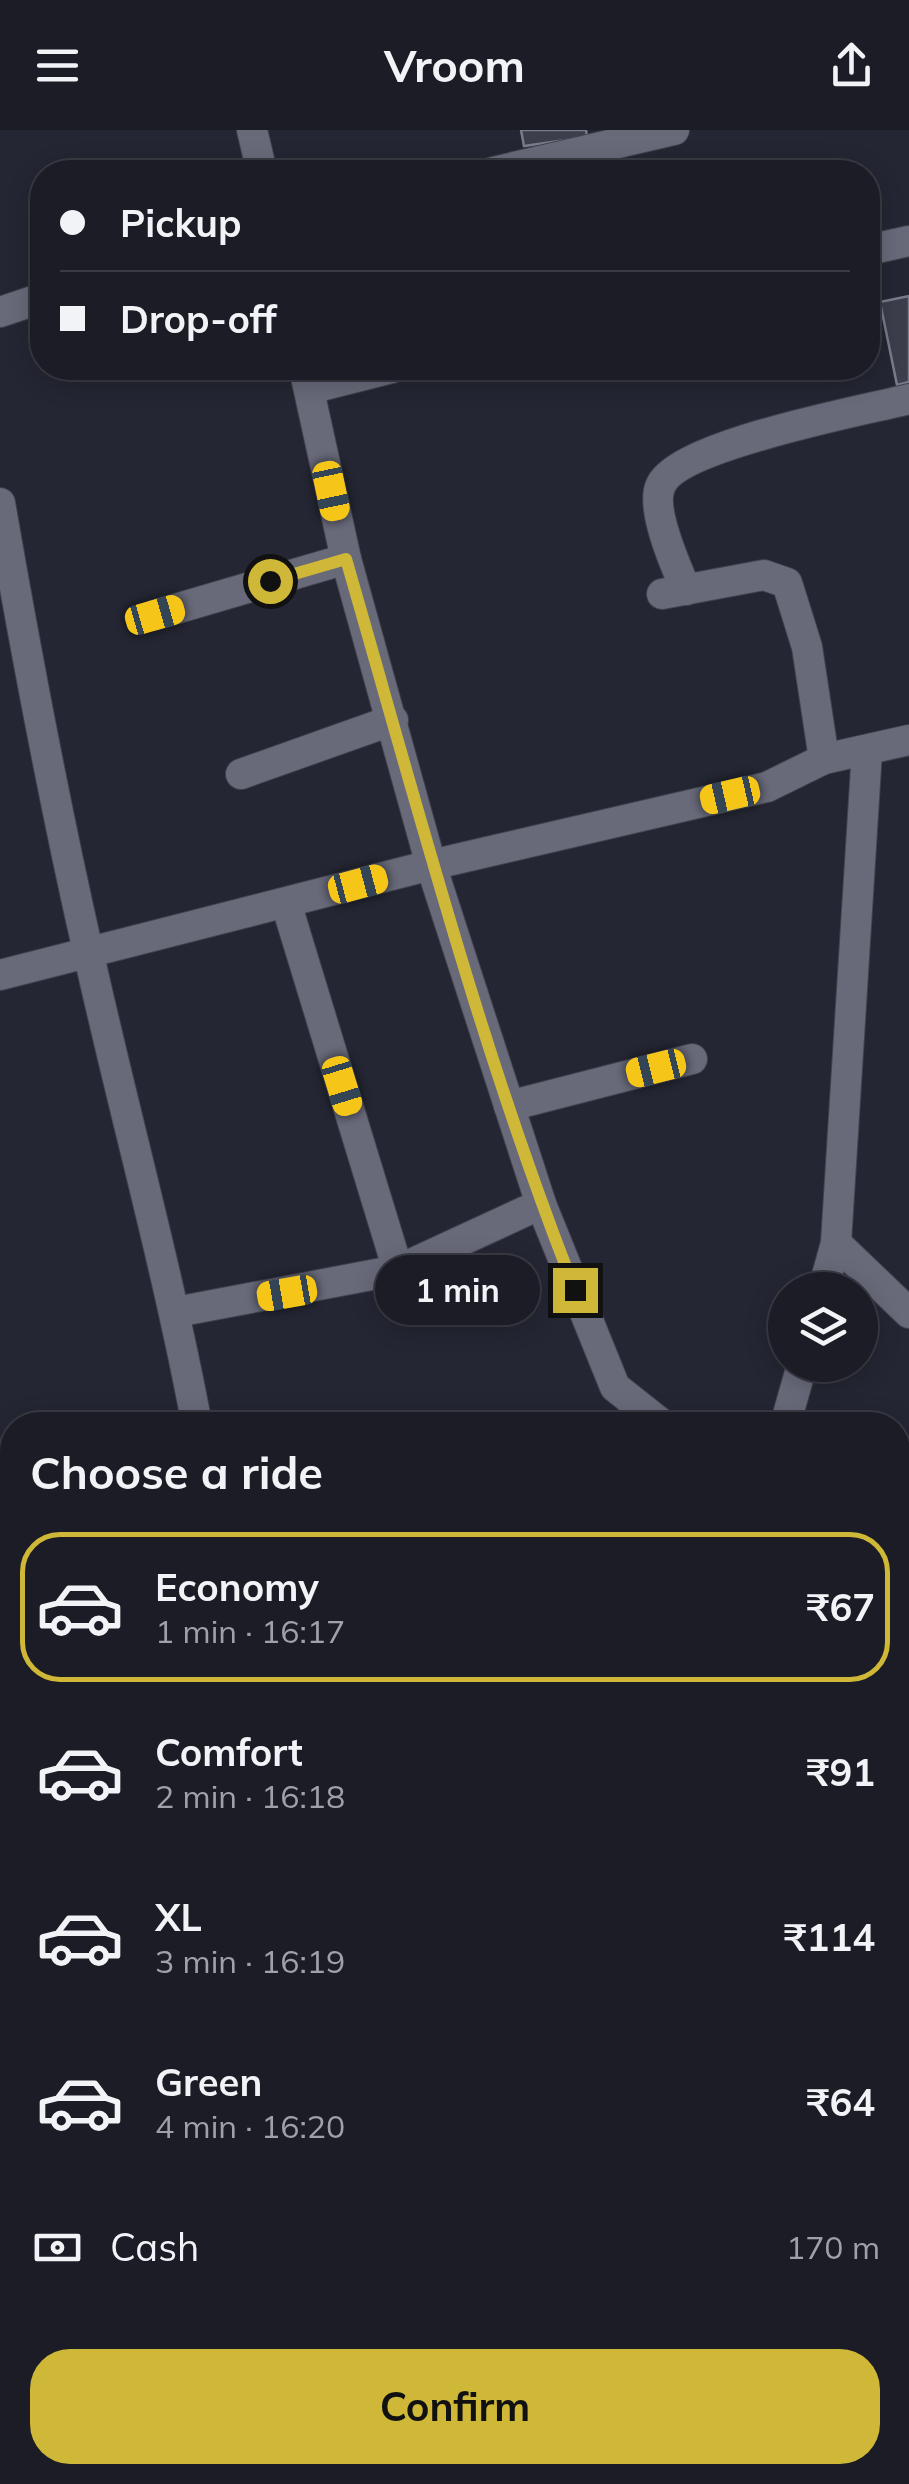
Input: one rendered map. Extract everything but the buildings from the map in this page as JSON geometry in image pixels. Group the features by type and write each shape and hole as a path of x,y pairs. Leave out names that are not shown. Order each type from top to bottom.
{"street":[{"path":"252,130 259,160"},
{"path":"556,160 674,130"},
{"path":"880,247 909,240"},
{"path":"0,312 30,302"},
{"path":"307,380 346,559 430,864 541,1204 615,1387 647,1412"},
{"path":"824,758 808,648 788,583 764,574 674,592 672,558 658,495 660,484 682,462 720,447 909,399"},
{"path":"0,503 37,713 88,951 176,1312 194,1412"},
{"path":"155,615 346,559"},
{"path":"241,774 393,720"},
{"path":"0,975 430,864 768,786 824,758 894,750 836,1243 828,1272"},
{"path":"286,903 398,1270"},
{"path":"509,1106 692,1059"},
{"path":"176,1312 398,1270 541,1204"},
{"path":"836,1243 909,1313"},
{"path":"789,1412 797,1382"}],"route":[{"path":"270,581 346,559 430,864 541,1204 575,1290"}]}
